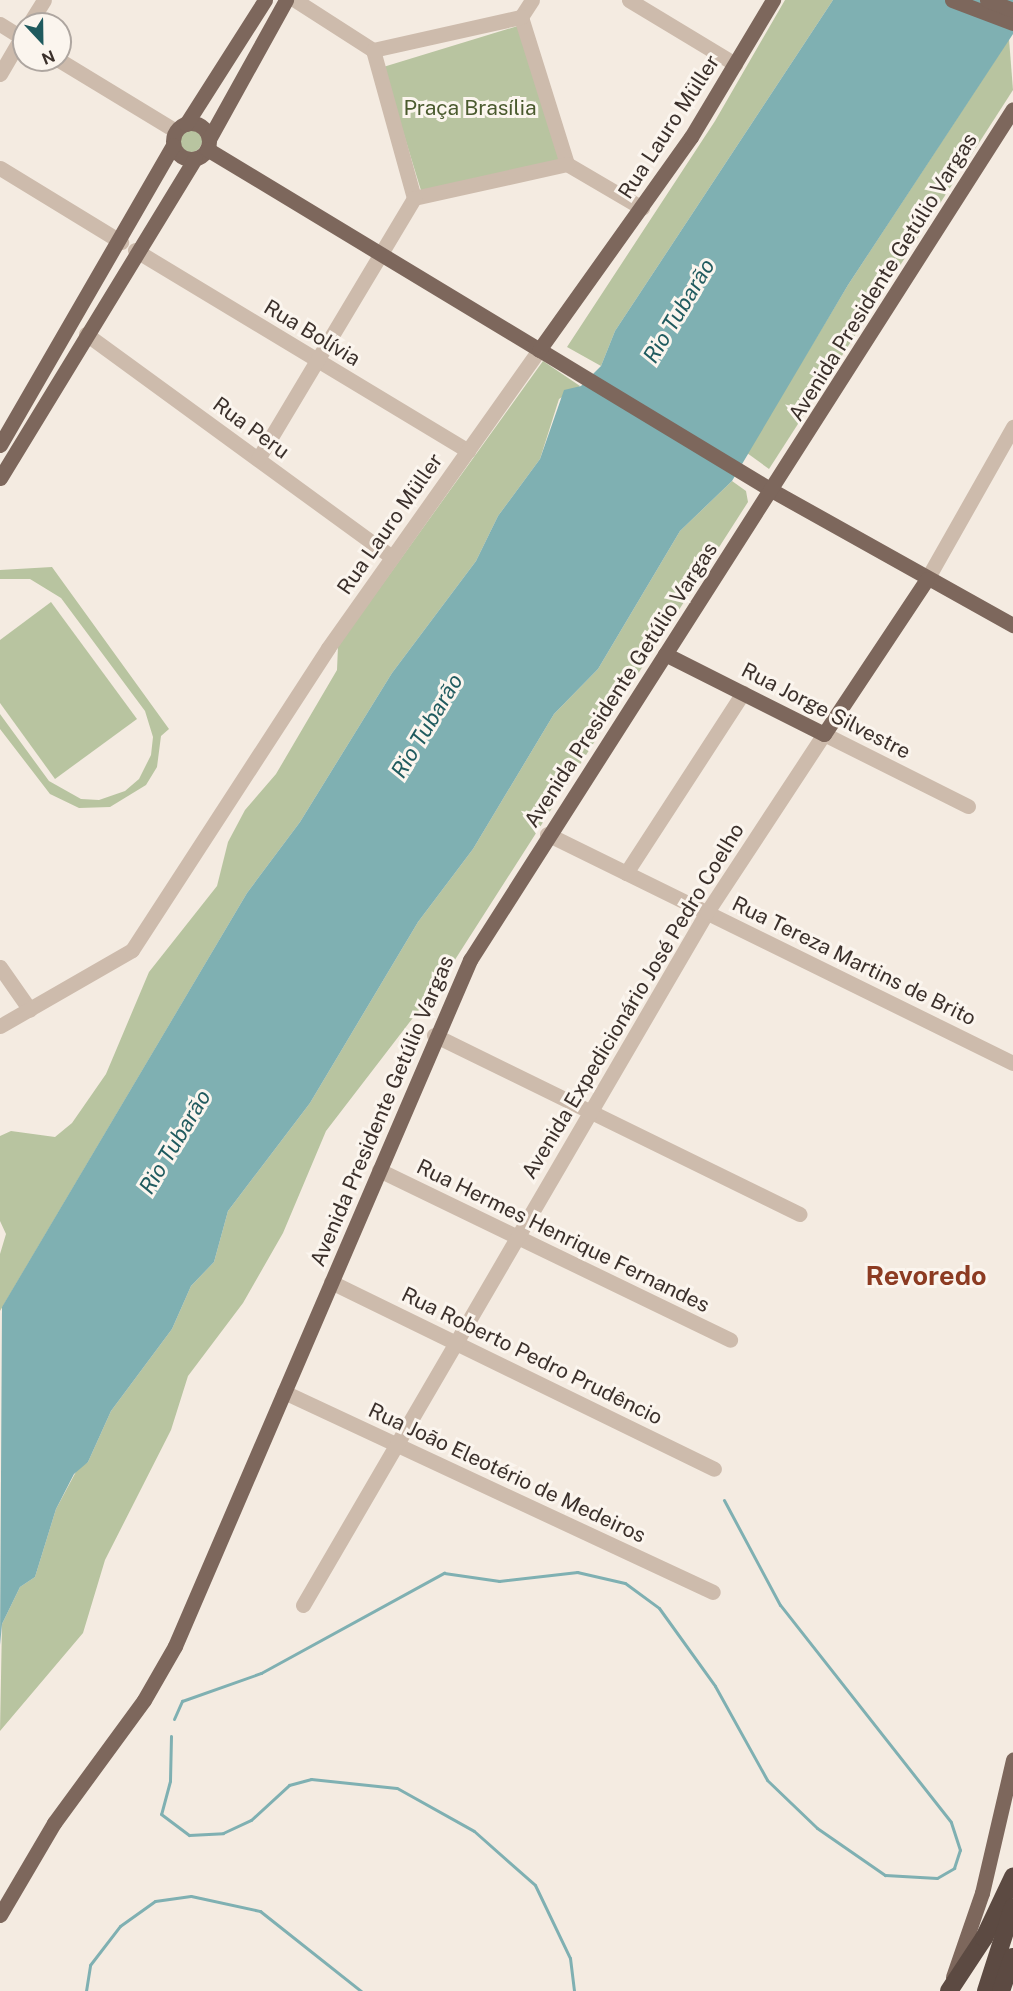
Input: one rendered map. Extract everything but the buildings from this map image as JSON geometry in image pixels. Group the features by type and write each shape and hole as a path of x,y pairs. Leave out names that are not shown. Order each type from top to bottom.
{"highway":[{"path":"948,1991 984,1938 1013,1877"},
{"path":"986,1991 1013,1907"},
{"path":"1001,1991 1013,1957"}],"main road":[{"path":"0,445 121,242 179,133 265,0"},
{"path":"2,472 135,250 204,149 286,0"},
{"name":"Rua Lauro Müller","path":"539,350 642,208 735,64 773,0"},
{"path":"952,0 1013,23"},
{"path":"987,0 1013,10"},
{"name":"Avenida Presidente Getúlio Vargas","path":"0,1915 54,1822 170,1656 331,1282 434,1035 470,960 547,834 665,654 767,487 1013,109"},
{"path":"179,133 201,126 204,149"},
{"path":"179,133 179,155 204,149 767,487 927,579 1013,625"},
{"name":"Avenida Expedicionário José Pedro Coelho","path":"824,734 927,579"},
{"name":"Rua Jorge Silvestre","path":"665,654 824,734"},
{"path":"948,1991 982,1893 1013,1760"}],"street":[{"path":"295,0 373,50 414,198"},
{"path":"373,50 522,17 532,0"},
{"path":"629,0 735,64"},
{"path":"522,17 567,164 642,208"},
{"path":"0,74 12,54"},
{"path":"72,68 179,133"},
{"path":"258,459 414,198 567,164"},
{"path":"0,168 121,242"},
{"name":"Rua Bolívia","path":"135,250 468,451"},
{"name":"Rua Peru","path":"86,334 392,557"},
{"name":"Rua Lauro Müller","path":"0,1026 132,950 392,557 539,350"},
{"name":"Avenida Expedicionário José Pedro Coelho","path":"927,579 1013,427"},
{"path":"626,873 743,693"},
{"name":"Avenida Expedicionário José Pedro Coelho","path":"303,1605 515,1236 707,912 824,734"},
{"name":"Rua Jorge Silvestre","path":"824,734 968,806"},
{"name":"Rua Tereza Martins de Brito","path":"547,834 1013,1063"},
{"path":"0,967 30,1010"},
{"path":"434,1035 800,1214"},
{"name":"Rua Hermes Henrique Fernandes","path":"378,1170 730,1340"},
{"name":"Rua Roberto Pedro Prudêncio","path":"331,1282 455,1340 714,1469"},
{"name":"Rua João Eleotério de Medeiros","path":"284,1392 713,1592"}],"green space":[{"path":"785,0 833,0 615,331 601,366 567,347 715,121"},
{"name":"Praça Brasília","path":"521,25 562,160 425,202 383,67"},
{"path":"1009,39 1013,90 769,469 747,453 848,285"},
{"path":"191,130 199,133 202,141 199,149 191,152 183,149 180,141 183,133"},
{"path":"543,361 580,386 559,399 540,459 498,516 476,561 392,673 300,822 247,893 0,1311 0,1254 6,1234 0,1221 0,1136 11,1131 55,1137 72,1123 106,1074 149,972 217,886 228,842 245,810 276,774 337,670 338,646"},
{"path":"732,481 746,491 748,502 442,980 326,1131 283,1233 243,1303 188,1376 171,1430 105,1560 83,1633 0,1731 2,1624 20,1587 35,1577 56,1509 78,1468 88,1462 111,1411 172,1329 191,1286 214,1262 228,1211 310,1103 418,922 473,849 554,714 598,669 680,531"},
{"path":"52,567 169,729 161,736 157,767 146,785 110,807 79,808 50,794 0,729 0,714 49,781 81,799 99,800 125,791 139,779 151,755 153,737 145,711 61,598 30,579 0,579 0,570"},
{"path":"51,602 137,719 55,779 0,703 0,640"}],"water":[{"name":"Rio Tubarão","path":"833,0 1013,0 1013,34 848,285 732,481 680,531 598,669 554,714 473,849 418,922 310,1103 228,1211 214,1262 191,1286 172,1329 111,1411 88,1462 74,1474 56,1509 35,1577 20,1587 2,1624 0,1645 2,1307 247,893 300,822 392,673 476,561 498,516 540,459 564,390 581,386 601,366 615,331"}],"waterway":[{"path":"174,1719 182,1701 261,1673 444,1573 499,1581 577,1572 625,1583 659,1608 715,1686 767,1780 817,1828 885,1875 937,1878 954,1868 960,1850 951,1822 780,1605 724,1500"},
{"path":"171,1736 170,1781 161,1814 189,1835 223,1833 251,1820 289,1785 311,1779 397,1788 474,1831 535,1885 570,1958 574,1991"},
{"path":"86,1991 90,1965 120,1926 155,1901 191,1896 260,1911 361,1991"}],"district":[{"name":"Revoredo","path":"926,1276"}]}
